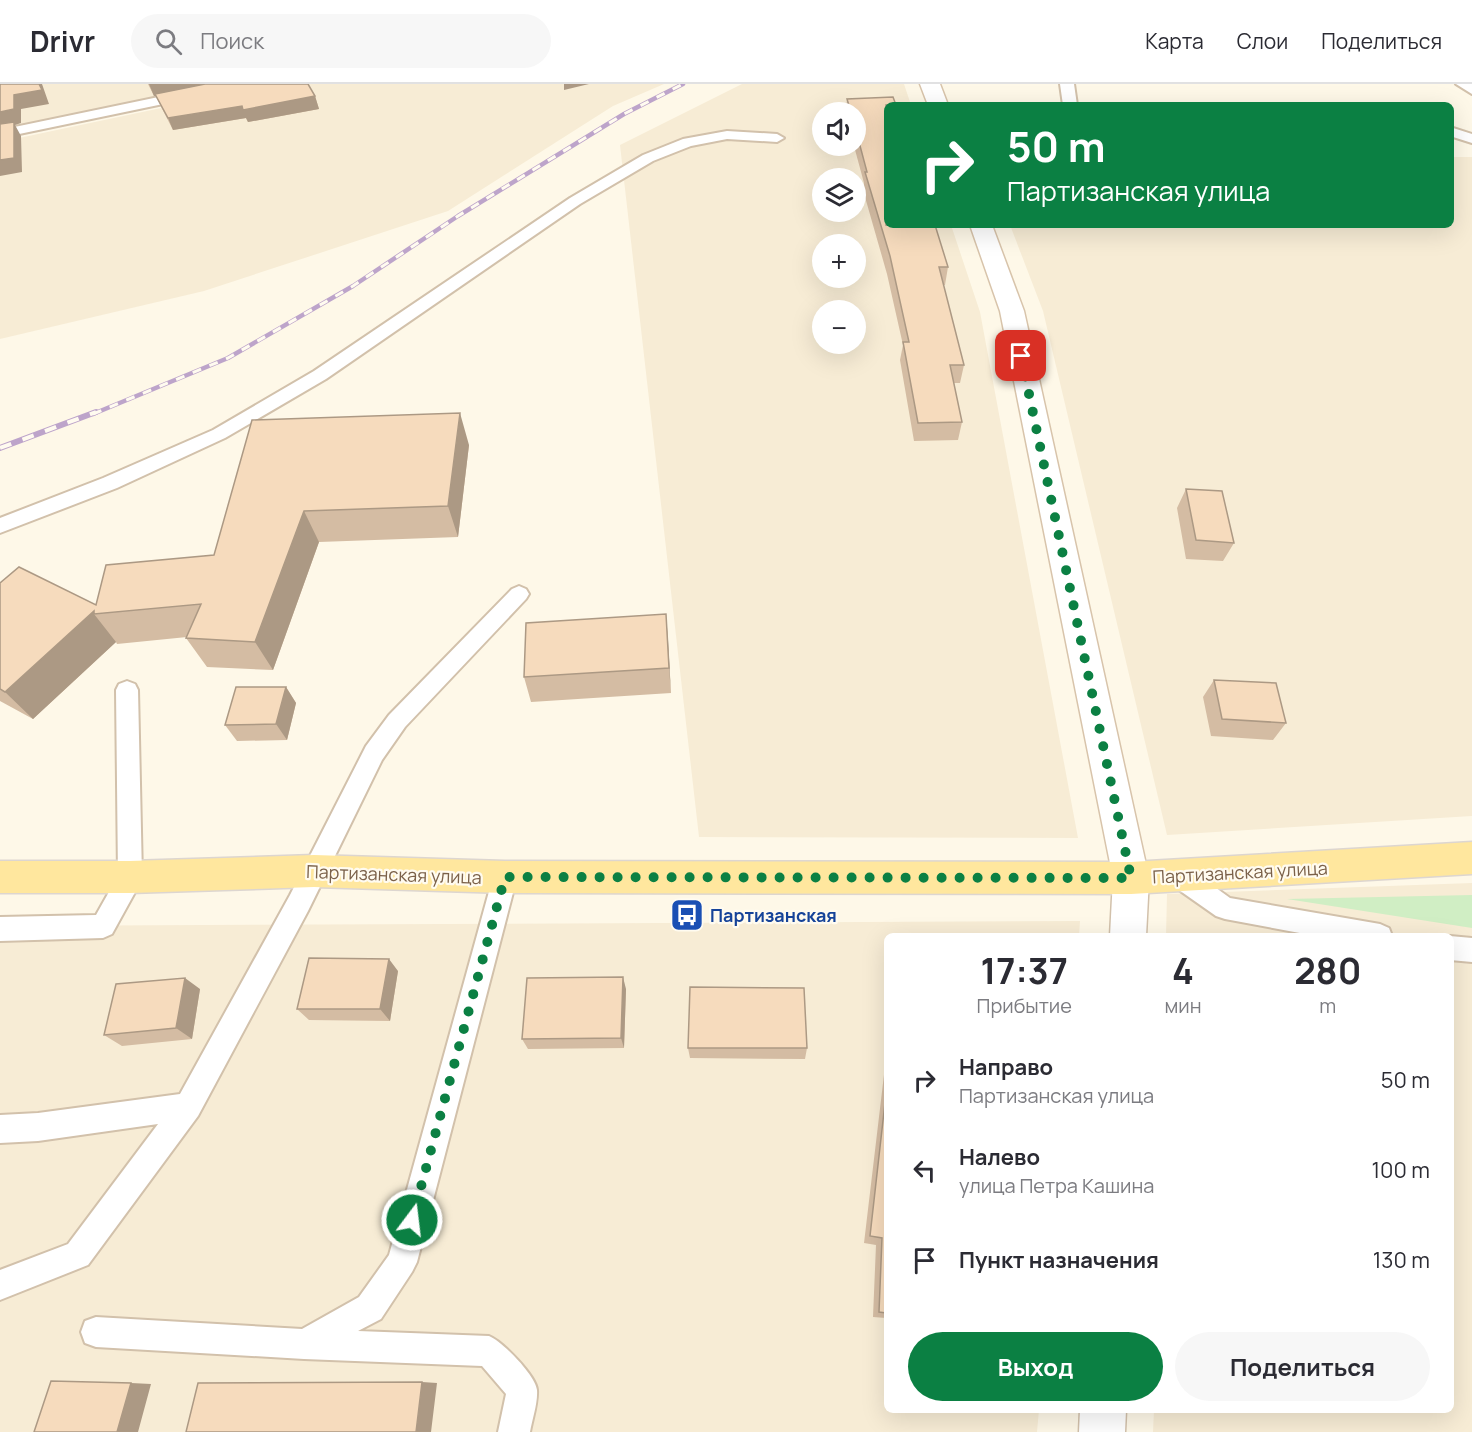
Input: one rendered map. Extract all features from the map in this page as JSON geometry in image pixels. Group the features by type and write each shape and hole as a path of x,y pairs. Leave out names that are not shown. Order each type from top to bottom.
{"main road":[{"path":"930,84 937,102"},
{"path":"982,228 1012,311 1131,878 1128,933"},
{"name":"Партизанская улица","path":"0,877 130,877 314,871 505,877 1131,878 1472,858"},
{"path":"1102,1432 1103,1413"}],"lane":[{"path":"0,134 240,84"},
{"path":"1067,84 1070,102"},
{"path":"1463,84 1472,90"},
{"path":"1454,132 1472,139"},
{"path":"0,526 110,483 219,434 320,375 575,201 648,158 688,142 727,135 777,138"},
{"path":"0,1284 78,1255 188,1106 314,871 374,753 392,729 519,594"},
{"path":"0,929 103,926 130,877 127,690"},
{"path":"1178,875 1225,908 1363,933"},
{"path":"304,1344 370,1308 402,1262 505,877"},
{"path":"1454,949 1472,951"},
{"path":"0,1129 38,1127 188,1106"},
{"path":"96,1332 304,1344 489,1351 522,1390 514,1432"}],"shaded area":[{"path":"0,84 217,84 0,129"},
{"path":"275,84 664,84 613,106 448,211 204,291 0,339 0,142"},
{"path":"742,84 904,84 910,102 884,102 884,228 952,228 980,312 1078,838 699,837 620,145"},
{"path":"1454,157 1472,157 1472,816 1167,835 1043,311 1011,228 1454,228"},
{"path":"1472,883 1472,1432 1153,1432 1154,1413 1454,1413 1454,933 1166,933 1167,894"},
{"path":"1080,921 1079,933 884,933 884,1413 1039,1413 1037,1432 0,1432 0,926"}],"green space":[{"path":"1472,895 1472,928 1287,899"}],"building":[{"path":"0,84 39,84 42,90 14,95 14,109 0,112"},
{"path":"205,84 308,84 315,96 243,110 242,106 168,118 155,94"},
{"path":"893,97 895,102 884,102 884,228 936,228 948,267 939,267 964,365 950,365 962,422 918,423 903,342 909,342 890,256 866,175 863,156 866,156 866,102 848,102 847,99"},
{"path":"14,122 14,158 0,160 0,124"},
{"path":"460,413 448,506 304,511 255,642 186,638 201,604 94,614 94,611 5,692 0,689 0,583 19,567 96,605 106,565 214,555 252,420"},
{"path":"1186,489 1222,491 1234,543 1196,540"},
{"path":"666,614 669,668 524,677 526,623"},
{"path":"1214,680 1276,683 1286,723 1222,719"},
{"path":"236,687 286,687 276,724 225,725"},
{"path":"309,958 389,959 380,1009 297,1009"},
{"path":"623,977 621,1038 522,1039 527,978"},
{"path":"185,978 176,1028 104,1035 116,984"},
{"path":"690,987 804,988 807,1048 688,1048"},
{"path":"884,1112 884,1313 879,1312 882,1238 870,1236"},
{"path":"51,1381 131,1383 117,1432 34,1432"},
{"path":"422,1382 416,1432 186,1432 198,1383"}],"railway":[{"path":"93,414 228,358 353,286 458,216 624,114 683,84"},
{"path":"0,448 96,412"}],"place":[{"name":"Партизанская","path":"687,915"}],"route":[{"path":"412,1220 505,877 1131,878 1021,356"}]}
